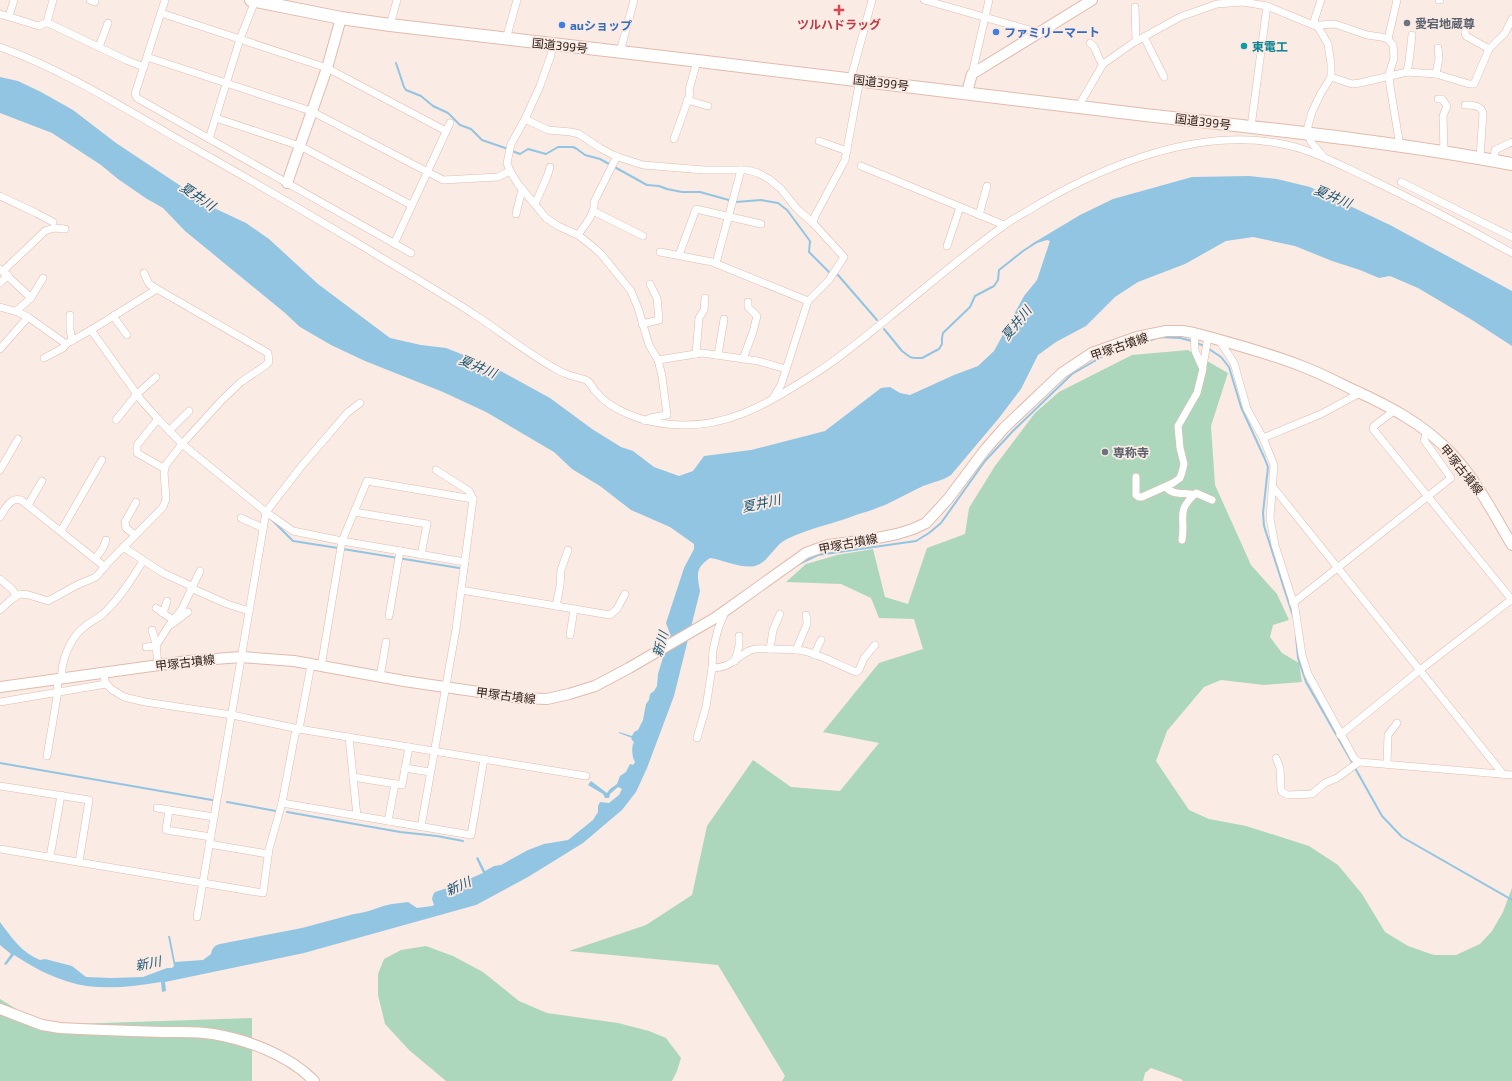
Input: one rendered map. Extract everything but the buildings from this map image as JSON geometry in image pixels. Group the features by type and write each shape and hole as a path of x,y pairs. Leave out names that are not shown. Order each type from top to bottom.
{"highway":[{"name":"国道399号","path":"253,0 277,3 341,18 390,25 967,92 1080,108 1308,134 1444,152 1512,164"}],"main road":[{"path":"967,92 972,74 1092,0"},
{"path":"287,183 327,68 341,18"},
{"name":"甲塚古墳線","path":"0,687 188,661 241,657 288,660 380,677 520,698 547,699 569,694 595,686 715,618 776,576 792,562 816,549 828,545 867,540 897,534 926,523 948,499 984,451 1004,428 1062,373 1092,353 1137,337 1166,331 1182,331 1194,336 1219,340 1291,362 1318,373 1395,410 1427,431 1450,452 1470,476 1512,545"},
{"path":"0,1009 42,1025 60,1028 212,1034 233,1038 266,1050 291,1062 305,1072 314,1081"}],"street":[{"path":"9,16 14,0"},
{"path":"0,14 39,26 47,22 53,0"},
{"path":"165,0 135,94 137,98 411,253"},
{"path":"209,139 253,0"},
{"path":"390,25 397,0"},
{"path":"506,39 517,0"},
{"path":"620,52 634,0"},
{"path":"813,223 815,216 845,160 855,79 872,0"},
{"path":"924,0 985,16 1040,33"},
{"path":"972,74 989,0"},
{"path":"1321,0 1314,21 1328,44 1331,64 1331,78 1321,93 1312,112 1308,126 1308,134 1311,142 1326,158"},
{"path":"1388,39 1397,0"},
{"path":"1080,108 1081,102 1103,64 1136,41 1180,17 1217,4 1243,2 1267,6 1318,27 1320,25 1335,24 1367,35 1388,39 1393,45 1394,51 1390,86 1400,146"},
{"path":"1251,127 1267,6"},
{"path":"1135,7 1136,41"},
{"path":"161,13 327,68 446,131"},
{"path":"1331,78 1352,84 1390,77 1406,72 1436,74 1474,84 1489,49 1510,28 1512,19"},
{"path":"1454,20 1460,22 1464,26 1464,34 1466,36 1489,49"},
{"path":"47,22 144,67"},
{"path":"99,47 108,23"},
{"path":"1406,72 1410,61 1412,35"},
{"path":"1144,37 1164,77"},
{"path":"1090,43 1095,47 1098,59 1103,64"},
{"path":"553,44 551,55 540,86 525,119 510,146 507,163 510,171 522,189 546,218 578,236 602,254 631,291 652,352 658,360 662,376 667,415 650,418 645,421"},
{"path":"0,46 60,72 252,181 473,314 548,365 573,377 584,379 592,386 596,393 609,403 631,416 645,421 687,426 705,425 724,421 771,400 832,363 1004,225 1068,187 1114,167 1170,149 1210,141 1254,140 1290,146 1326,158 1466,227 1512,253"},
{"path":"1436,74 1439,58 1438,48"},
{"path":"147,57 312,112 446,181 498,177 510,171"},
{"path":"674,139 688,100 697,61"},
{"path":"1438,99 1442,99 1447,106 1443,116 1444,152"},
{"path":"688,100 708,106"},
{"path":"1465,105 1474,105 1480,108 1483,112 1480,158"},
{"path":"216,118 300,146 412,205"},
{"path":"525,119 548,130 579,134 600,148 616,156 643,165 704,170 741,170 758,173 781,188 797,209 813,223 844,257 829,280 808,301 781,385 771,400"},
{"path":"394,244 450,123"},
{"path":"819,141 847,151"},
{"path":"1494,161 1495,150 1512,142"},
{"path":"578,236 593,211 595,206 594,202 616,156"},
{"path":"861,166 1004,225"},
{"path":"535,204 550,167"},
{"path":"716,264 741,170"},
{"path":"1401,182 1512,235"},
{"path":"979,215 987,186"},
{"path":"516,214 522,189"},
{"path":"0,196 53,222"},
{"path":"947,246 960,207"},
{"path":"680,255 696,209 760,224"},
{"path":"593,211 643,236"},
{"path":"0,283 3,271 46,231 54,228 65,229"},
{"path":"660,252 680,255 716,264 808,301"},
{"path":"3,271 31,298"},
{"path":"0,610 16,595 26,594 48,601 77,585 96,577 123,547 163,507 166,500 165,469 182,444 222,400 242,382 269,362 268,353 157,289 150,284 144,273"},
{"path":"16,311 31,298 43,278"},
{"path":"642,324 659,320 657,298 650,284"},
{"path":"44,358 157,289"},
{"path":"696,354 700,318 704,310 705,298"},
{"path":"743,358 753,332 757,316 748,307 748,302"},
{"path":"0,307 16,311 28,317 69,342"},
{"path":"69,342 70,316"},
{"path":"113,316 127,335"},
{"path":"0,349 28,317"},
{"path":"718,355 724,319"},
{"path":"91,330 137,394 182,444 266,512 293,531 464,562"},
{"path":"1194,336 1195,351 1204,363"},
{"path":"1136,477 1136,494 1139,497 1148,495 1177,481 1182,472 1184,464 1180,448 1178,426 1197,393 1204,363 1207,339"},
{"path":"1219,340 1234,363 1248,409 1263,438 1274,465 1270,518 1271,526 1275,545 1294,603 1299,626 1302,655 1308,674 1356,764"},
{"path":"658,360 696,354 718,355 743,358 786,369"},
{"path":"116,420 137,394 156,377"},
{"path":"1263,438 1321,414 1360,393"},
{"path":"197,917 266,512 300,468 346,413 360,404"},
{"path":"1340,735 1420,670 1512,599 1373,429 1374,426 1395,410"},
{"path":"169,431 189,411"},
{"path":"158,419 138,445 138,453 165,469"},
{"path":"1294,603 1452,478 1424,440 1427,431"},
{"path":"0,470 18,439"},
{"path":"61,532 102,460"},
{"path":"422,827 461,590 473,499 469,491 436,470"},
{"path":"28,505 42,481"},
{"path":"321,667 342,541 367,481 473,499"},
{"path":"1166,487 1169,491 1173,492 1194,495 1199,493 1212,500"},
{"path":"1273,487 1503,774"},
{"path":"1182,540 1182,518 1184,507 1194,495"},
{"path":"0,517 10,502 14,500 21,500 105,567"},
{"path":"135,535 126,528 125,522 136,502"},
{"path":"354,512 426,524 421,554"},
{"path":"241,518 263,528"},
{"path":"95,559 103,548 106,540"},
{"path":"123,547 143,561 163,573 189,585 191,588 227,604 249,610"},
{"path":"556,606 560,586 561,570 568,550"},
{"path":"389,616 400,551"},
{"path":"47,756 59,679 71,644 77,634 86,625 104,614 126,587 143,561"},
{"path":"156,646 182,609 200,571"},
{"path":"0,579 12,588 16,595"},
{"path":"461,590 610,615 617,609 625,594"},
{"path":"163,613 167,601"},
{"path":"156,608 174,624 188,612"},
{"path":"570,635 574,609"},
{"path":"697,738 706,707 712,668 713,650 724,612"},
{"path":"770,649 773,630 780,614"},
{"path":"796,650 807,624 808,620 806,615"},
{"path":"152,630 156,646 158,666"},
{"path":"734,662 739,646 739,636"},
{"path":"814,655 821,640"},
{"path":"380,677 386,642"},
{"path":"712,668 720,668 734,662 751,650 770,649 796,650 805,652 856,672 859,670 864,658 874,645"},
{"path":"146,647 156,646"},
{"path":"0,849 263,893 268,854 282,803 295,734 299,729 310,665"},
{"path":"104,673 106,684 110,689 124,696 145,702 232,715 299,729 586,776"},
{"path":"0,702 106,684"},
{"path":"1387,764 1388,735 1397,724"},
{"path":"349,737 357,816"},
{"path":"353,777 402,785 408,747"},
{"path":"1276,758 1280,768 1281,789 1282,792 1288,795 1312,794 1325,783 1337,778 1356,764 1387,764 1512,774"},
{"path":"282,803 471,835 484,759"},
{"path":"405,768 430,772"},
{"path":"388,821 395,784"},
{"path":"0,786 89,800 79,862"},
{"path":"50,857 61,796"},
{"path":"157,808 214,818"},
{"path":"169,810 166,830 268,854"}],"green space":[{"path":"1188,350 1228,373 1211,426 1215,485 1251,565 1277,594 1289,620 1273,625 1270,637 1282,653 1299,663 1302,682 1264,685 1221,680 1204,687 1167,731 1156,761 1189,810 1209,819 1246,826 1309,846 1338,865 1362,894 1385,932 1408,946 1434,955 1456,955 1480,944 1492,931 1503,912 1512,888 1512,1081 1183,1081 1151,1068 1145,1073 1143,1081 782,1081 785,1076 718,965 569,951 646,925 692,895 707,826 753,760 791,787 840,791 879,743 823,732 879,663 923,649 914,619 879,618 871,598 841,584 786,582 806,564 837,555 873,549 885,597 908,604 927,548 965,534 969,508 995,466 1035,413 1059,392 1132,355"},
{"path":"426,946 453,956 483,972 519,1001 547,1013 618,1023 649,1031 666,1038 681,1058 672,1081 446,1081 409,1050 385,1024 378,995 378,974 384,959 401,950"},
{"path":"0,999 42,1025 252,1018 252,1081 0,1081"}],"water":[{"path":"0,77 18,81 73,110 116,143 214,208 246,223 269,239 318,284 390,338 421,345 446,348 497,369 550,398 592,429 621,447 633,451 654,467 679,476 693,471 704,456 751,450 825,431 881,388 890,387 900,393 910,395 978,366 994,351 1024,296 1037,280 1050,241 1047,240 1030,245 1080,215 1113,199 1192,177 1249,176 1277,179 1310,187 1390,225 1512,291 1512,346 1418,288 1390,276 1379,278 1295,246 1253,237 1226,241 1185,264 1138,282 1115,297 1086,326 1056,342 1038,355 1021,389 999,418 948,477 923,486 890,503 787,539 778,545 764,561 755,566 750,567 738,565 710,558 705,562 698,572 700,591 674,696 647,768 636,792 622,810 583,843 528,877 476,905 304,953 165,982 166,991 162,992 161,982 115,987 80,985 47,974 14,955 6,965 4,964 11,954 0,945 0,922 22,949 40,960 45,959 72,966 86,977 143,977 167,968 172,968 174,966 168,936 170,936 175,962 203,960 211,954 214,947 220,944 302,928 392,904 408,902 417,908 432,906 434,905 432,899 435,892 483,873 476,858 478,857 485,871 494,866 501,865 528,850 544,844 568,840 593,820 598,812 600,802 609,803 619,795 622,789 618,787 610,794 609,798 605,798 603,794 588,785 591,781 607,793 617,784 620,776 626,772 630,764 633,765 635,762 632,747 634,742 631,739 632,738 619,732 632,736 634,732 638,730 643,720 646,704 649,700 650,694 657,686 658,674 670,634 666,623 684,568 694,549 694,544 670,527 631,510 600,486 572,469 554,452 486,412 443,392 365,361 331,345 300,327 185,231 163,208 147,199 101,165 52,133 0,113"}],"waterway":[{"path":"396,63 406,90 421,96 433,106 448,113 460,125 471,129 482,140 508,149"},
{"path":"512,151 520,154 528,149 546,154 558,147 573,147 585,155 600,159 647,185 659,186 682,192 700,192 736,202 761,200 778,203 787,210 810,241 809,252 831,274"},
{"path":"884,329 902,351 910,357 922,358 939,349 942,344 943,333 970,307 975,296 994,286 998,280 999,270 1037,242"},
{"path":"835,275 838,275 877,320"},
{"path":"799,564 818,555 916,541 941,523 985,461 1012,432 1072,374 1105,355 1160,337 1180,338 1192,341"},
{"path":"1196,343 1205,346"},
{"path":"1209,349 1221,357 1229,367 1241,407 1268,467 1263,513 1264,526 1293,616"},
{"path":"271,519 293,541 338,548"},
{"path":"343,549 459,568"},
{"path":"1296,636 1298,658 1306,682 1353,764"},
{"path":"0,763 212,800"},
{"path":"1355,768 1382,816 1402,837 1512,900"},
{"path":"227,802 276,811"},
{"path":"287,812 400,832 437,836 463,841"}],"place":[{"name":"ツルハドラッグ","path":"839,10"},
{"name":"愛宕地蔵尊","path":"1407,23"},
{"name":"auショップ","path":"562,25"},
{"name":"ファミリーマート","path":"996,32"},
{"name":"東電工","path":"1244,46"},
{"name":"専称寺","path":"1105,452"}],"water label":[{"name":"夏井川","path":"198,196"},
{"name":"夏井川","path":"1333,196"},
{"name":"夏井川","path":"1016,323"},
{"name":"夏井川","path":"478,366"},
{"name":"夏井川","path":"761,503"},
{"name":"新川","path":"660,644"},
{"name":"新川","path":"458,886"},
{"name":"新川","path":"148,963"}]}
